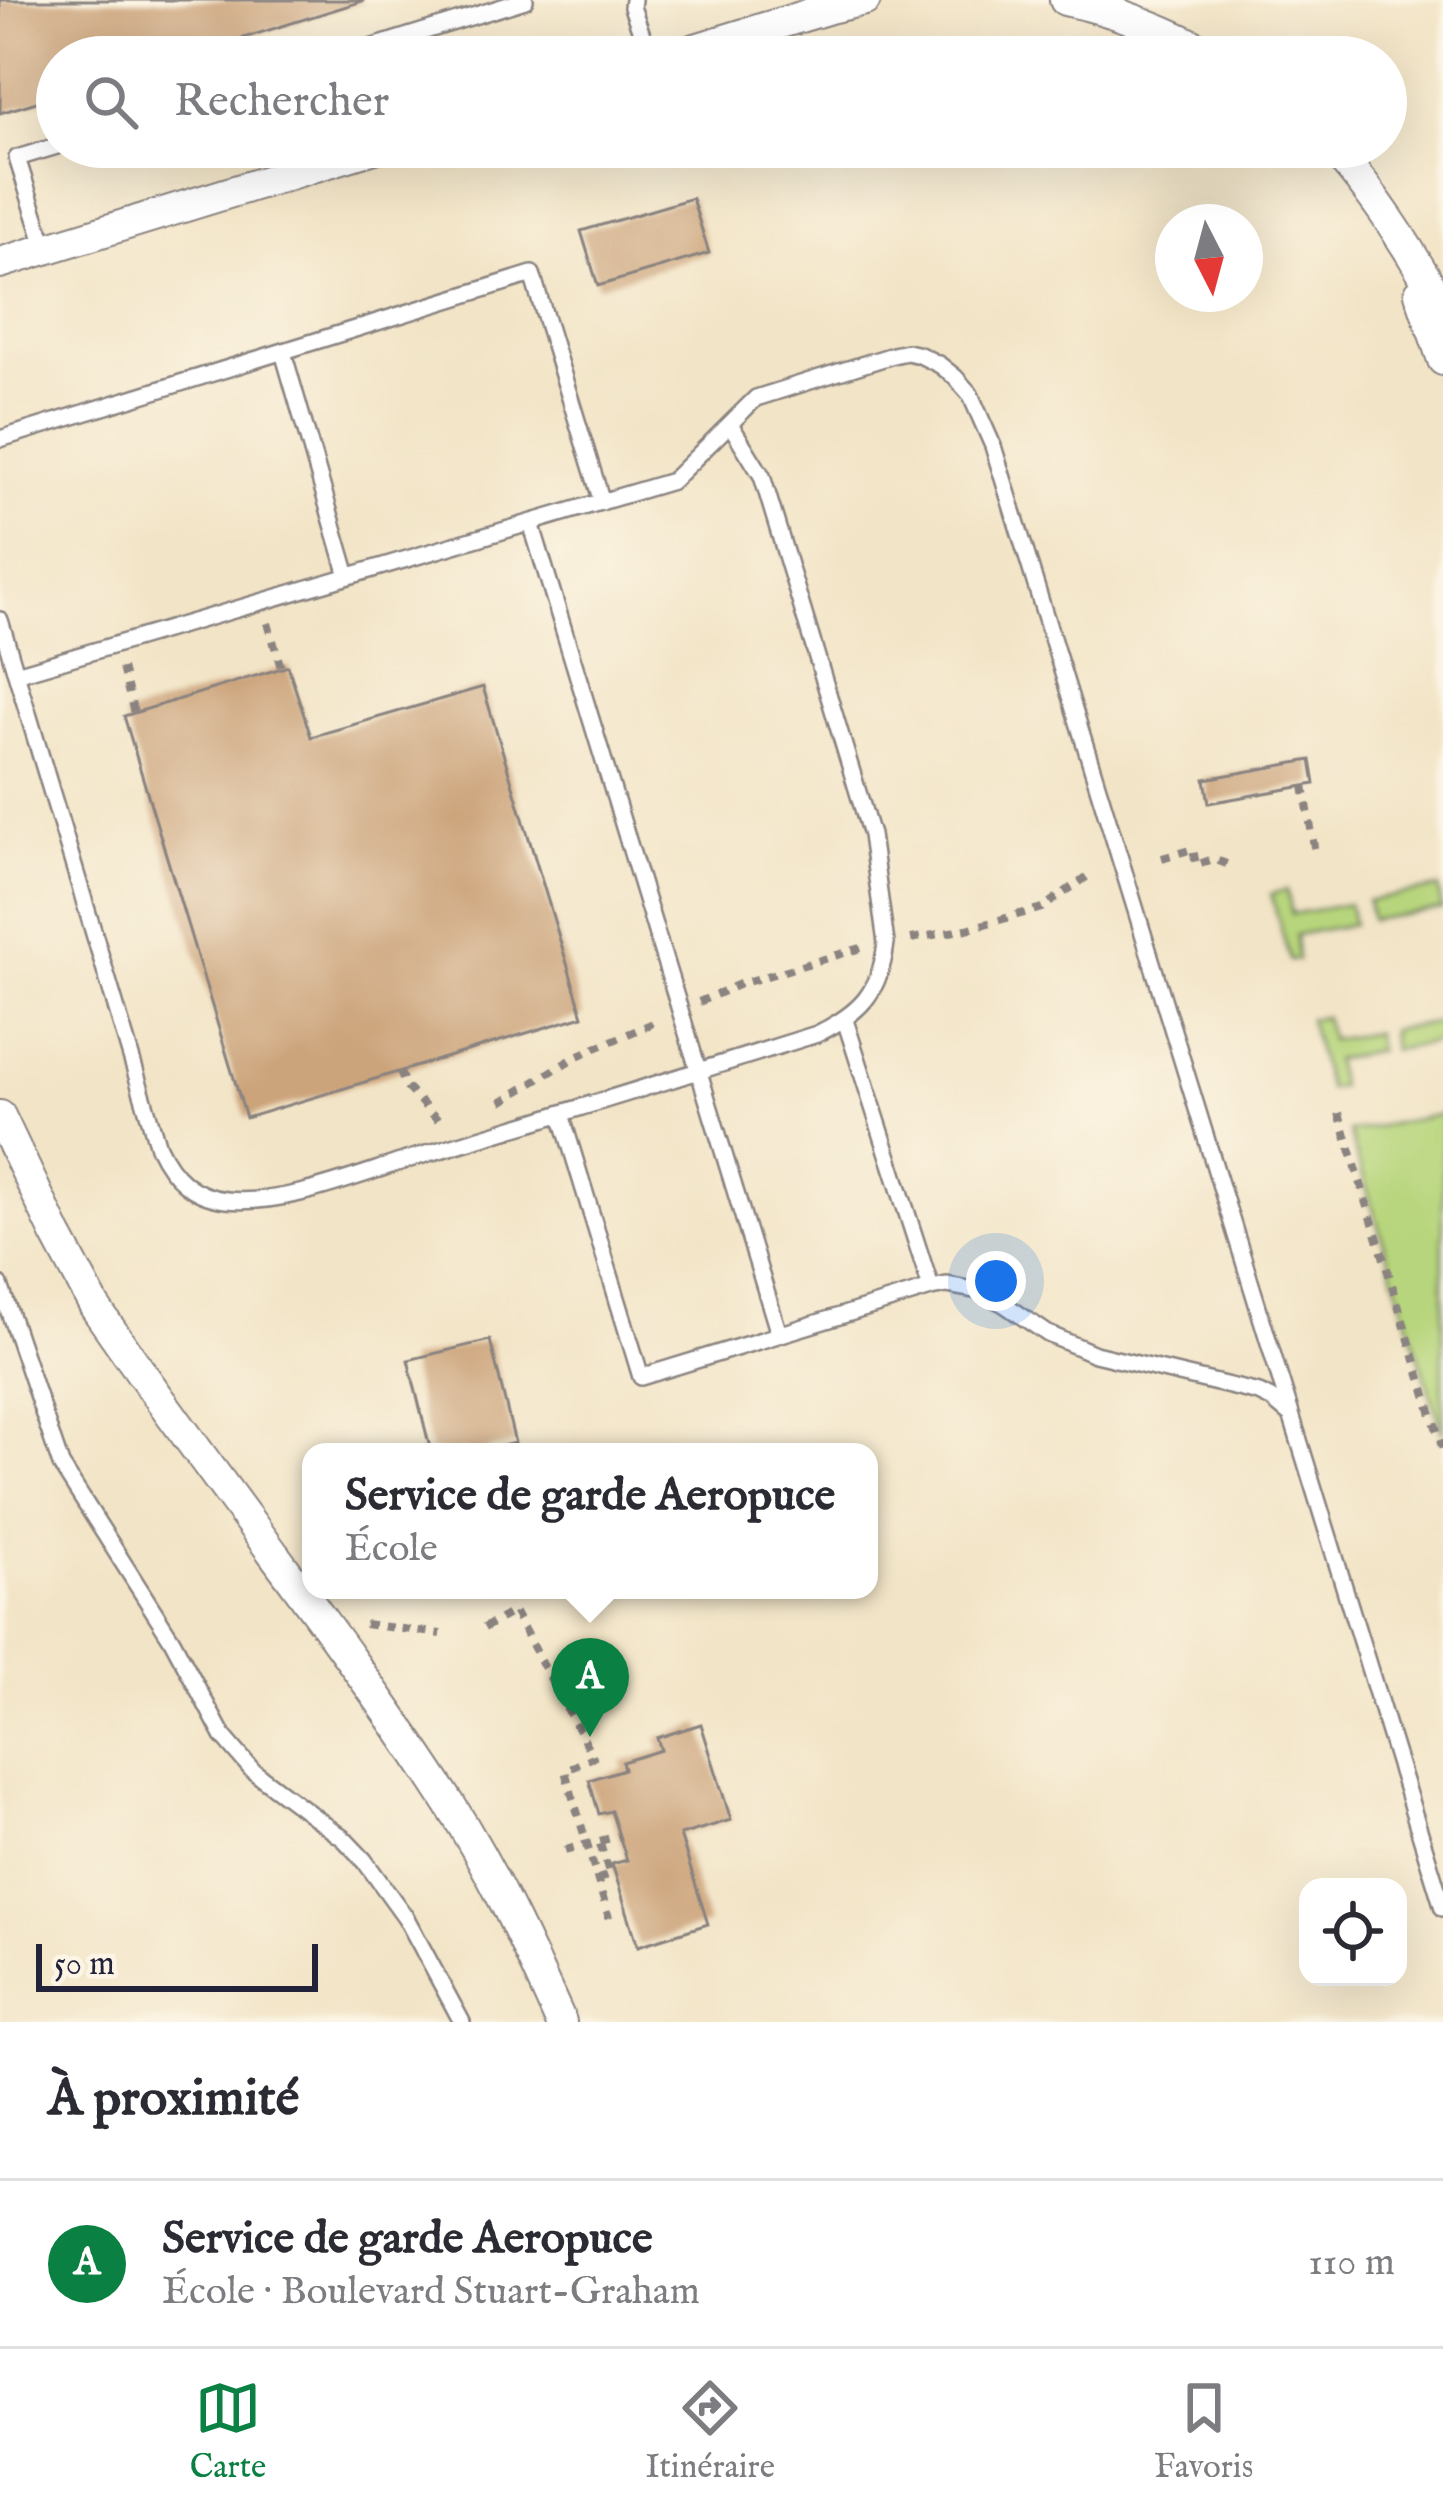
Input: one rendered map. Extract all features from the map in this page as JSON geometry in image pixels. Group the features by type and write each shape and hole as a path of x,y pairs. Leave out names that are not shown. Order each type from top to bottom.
{"street":[{"path":"738,36 865,0"},
{"path":"1065,0 1173,36"},
{"path":"0,263 310,168"},
{"path":"1351,168 1443,309"},
{"path":"1396,232 1443,360"},
{"path":"0,1116 95,1307 302,1595"},
{"path":"305,1599 452,1807 561,2022"}],"lane":[{"path":"412,36 525,0"},
{"path":"633,0 642,36"},
{"path":"8,159 46,249"},
{"path":"0,439 532,274 602,502"},
{"path":"283,352 348,577"},
{"path":"16,674 672,481 756,398 907,352 940,365 970,394 993,446 1443,1908"},
{"path":"0,620 166,1163 190,1189 206,1196 246,1201 293,1194 817,1034 845,1020 872,992 886,943 871,835 762,476 730,424"},
{"path":"531,523 779,1334"},
{"path":"845,1020 931,1288"},
{"path":"561,1114 641,1377 947,1285 979,1291 1068,1344 1259,1393 1292,1418"},
{"path":"0,1286 61,1465 172,1640 223,1736 253,1772 344,1839 364,1860 406,1918 462,2022"}],"path":[{"path":"262,602 281,668"},
{"path":"116,645 134,712"},
{"path":"1304,786 1316,853"},
{"path":"1162,858 1193,849 1196,865 1213,859 1235,867"},
{"path":"1042,908 1088,876"},
{"path":"1339,1113 1443,1450"},
{"path":"484,1628 514,1611 593,1757 565,1772 609,1918"},
{"path":"386,1629 441,1634"},
{"path":"565,1850 620,1836"},
{"path":"598,1879 610,1875 599,1841"}],"green space":[{"path":"1438,888 1442,909 1371,920 1367,901"},
{"path":"1287,890 1292,914 1349,904 1353,924 1296,935 1298,960 1290,961 1271,894"},
{"path":"1325,1017 1330,1040 1375,1033 1378,1051 1334,1060 1340,1087 1328,1089 1309,1019"},
{"path":"1443,1022 1443,1041 1393,1050 1390,1030"},
{"path":"1443,1114 1443,1434 1349,1132"}],"building":[{"path":"0,0 363,0 250,36 36,36 36,102 0,113"},
{"path":"692,198 709,253 598,286 581,231"},
{"path":"288,666 311,737 483,687 583,1016 246,1118 124,716"},
{"path":"1311,760 1315,784 1209,803 1205,779"},
{"path":"490,1340 515,1443 429,1443 408,1360"},
{"path":"701,1724 731,1820 680,1835 708,1924 638,1946 612,1864 627,1860 611,1811 599,1814 589,1780 624,1769 622,1762 661,1750 657,1738"}],"place":[{"name":"Service de garde Aeropuce","path":"590,1737"}]}
